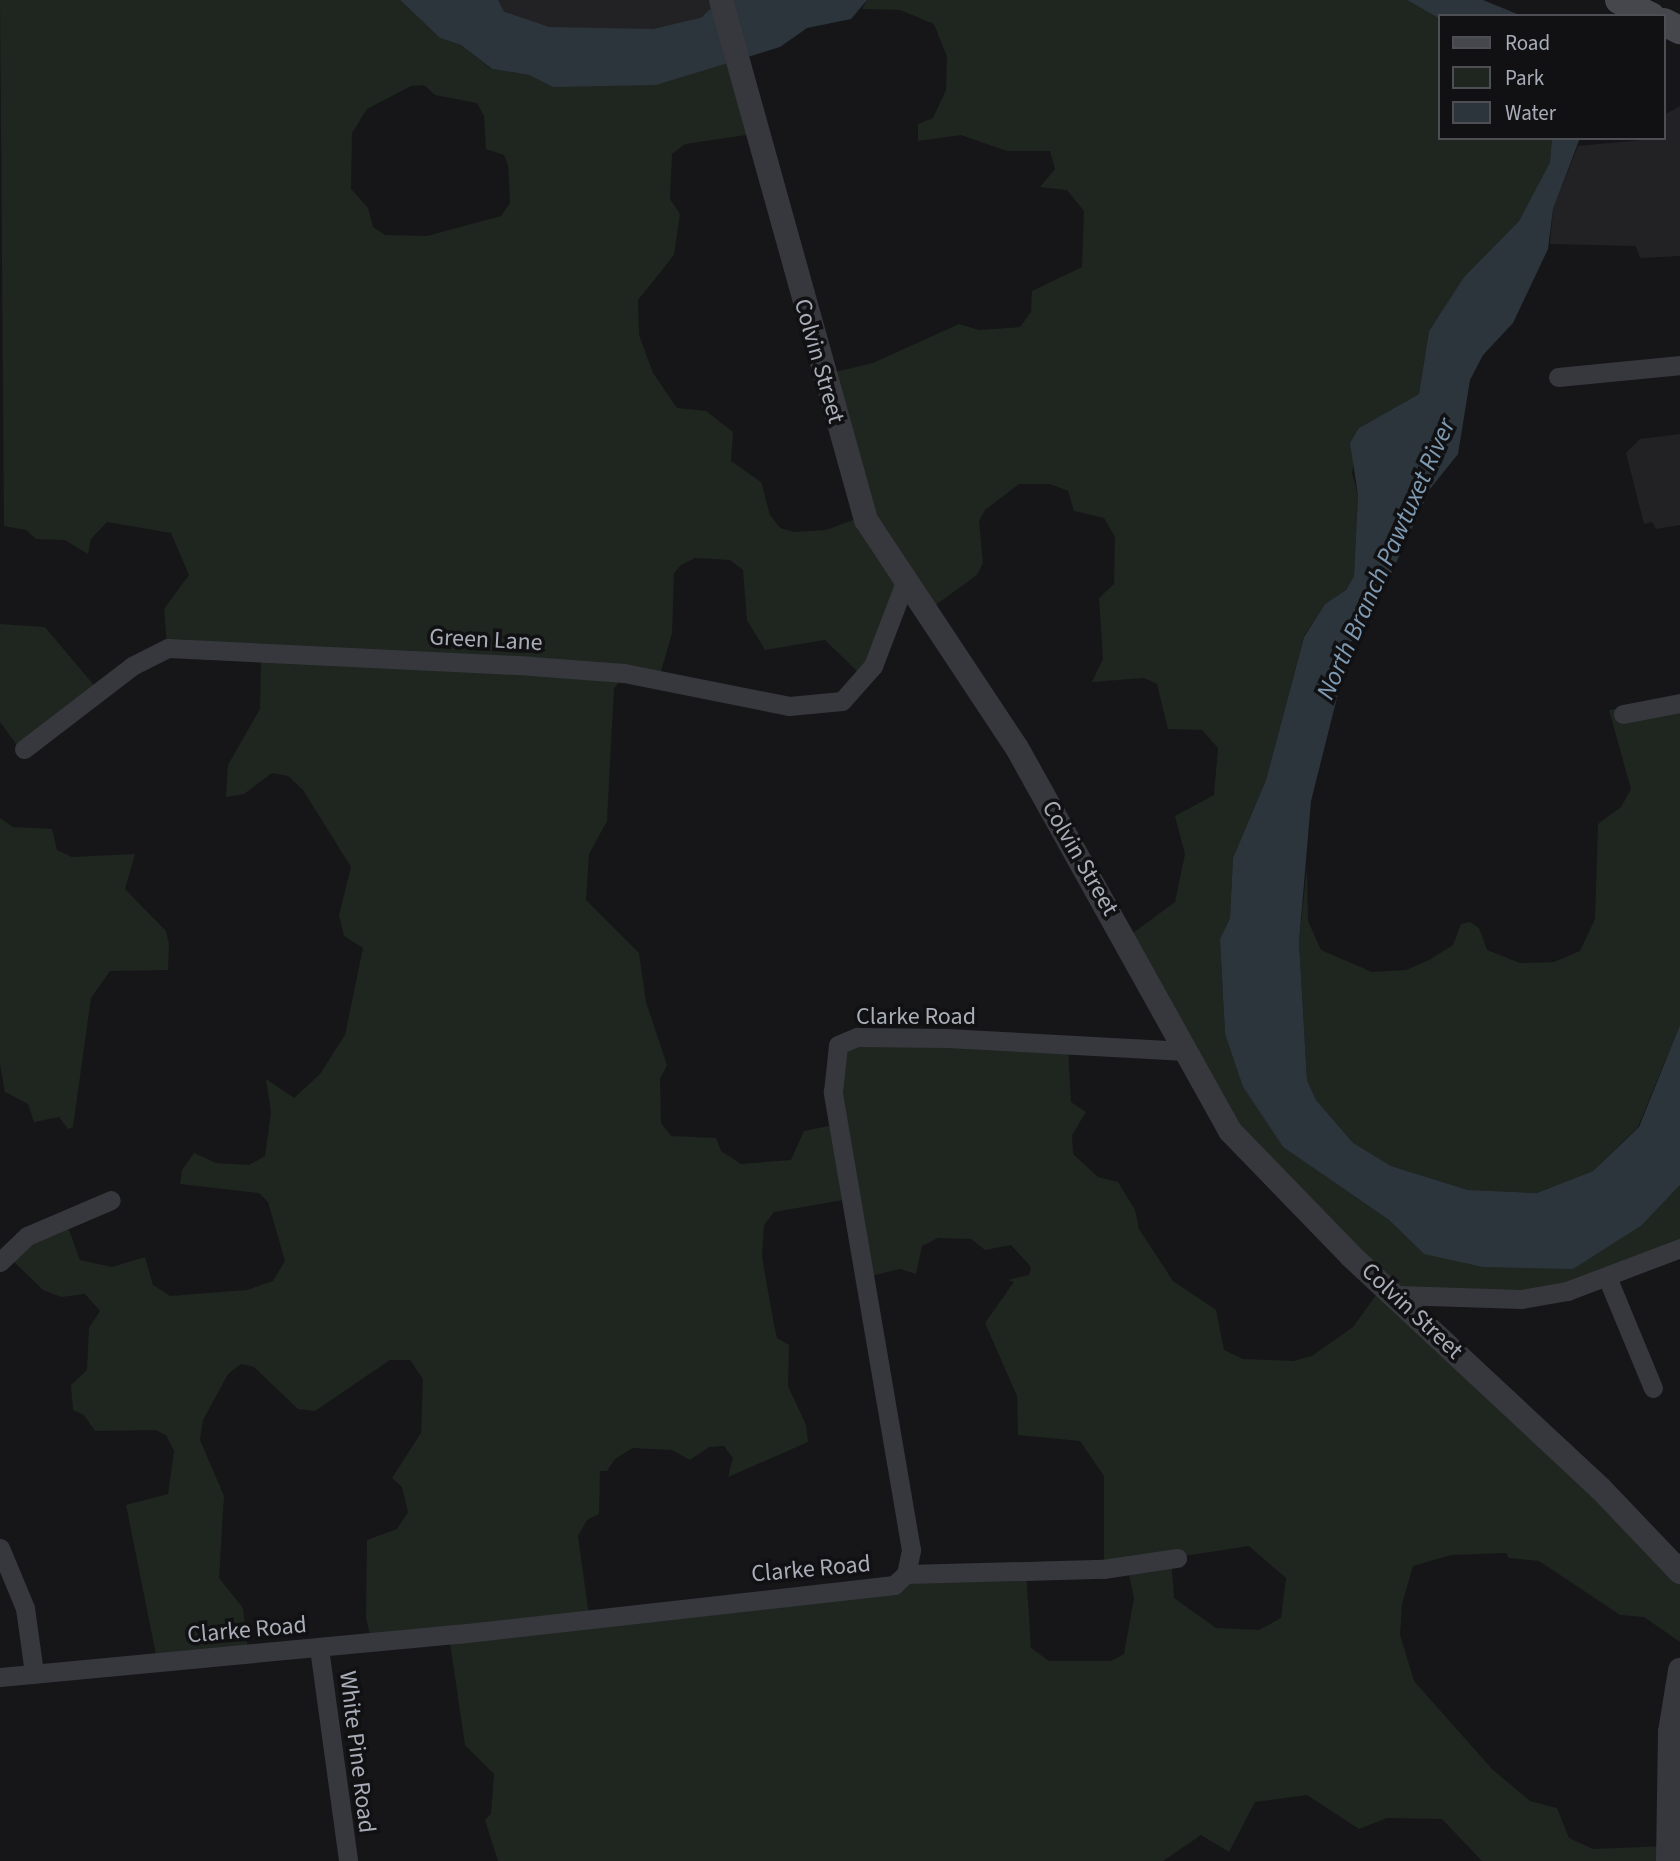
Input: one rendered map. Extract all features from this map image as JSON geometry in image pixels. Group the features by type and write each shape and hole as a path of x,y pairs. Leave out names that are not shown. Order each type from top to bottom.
{"main road":[{"path":"1619,0 1647,14"}],"street":[{"name":"Colvin Street","path":"721,0 850,472 866,520 904,585 976,680 1230,1131 1352,1256 1398,1295 1680,1572"},
{"path":"1558,377 1680,365"},
{"name":"Green Lane","path":"24,749 132,666 168,648 624,673 789,706 842,701 873,666 904,585"},
{"path":"1623,714 1680,704"},
{"name":"Clarke Road","path":"0,1677 319,1648 779,1596 860,1592 894,1586 906,1574 911,1550 833,1091 838,1045 857,1037 947,1038 1186,1051"},
{"path":"0,1262 27,1237 111,1200"},
{"path":"1398,1295 1521,1299 1607,1277 1680,1248"},
{"path":"1607,1277 1653,1388"},
{"path":"0,1548 25,1608 34,1672"},
{"path":"906,1574 1067,1571 1177,1558"},
{"name":"White Pine Road","path":"319,1648 348,1861"},
{"path":"1668,1861 1670,1732 1680,1670"}],"shaded area":[{"path":"498,0 723,0 676,44 553,47 515,32"},
{"path":"1680,106 1680,256 1640,258 1636,246 1550,244 1553,209 1578,146 1666,140 1666,114"},
{"path":"1680,434 1680,525 1656,529 1652,522 1644,524 1626,453 1640,439"}],"green space":[{"path":"0,0 400,0 440,38 461,45 491,69 529,75 553,87 733,62 753,134 685,144 672,154 670,199 680,214 674,255 638,300 639,335 653,373 677,408 706,411 733,432 731,461 761,482 770,515 780,528 794,532 826,530 864,516 827,374 873,363 959,324 979,330 1020,327 1031,312 1032,291 1082,267 1084,211 1067,190 1040,187 1055,169 1050,151 1007,151 961,135 918,141 918,124 933,118 946,90 947,57 934,24 900,10 862,9 867,0 1407,0 1438,18 1438,140 1552,140 1550,162 1519,221 1464,277 1429,331 1419,394 1359,428 1352,473 1358,495 1354,576 1346,590 1325,604 1304,636 1266,780 1233,858 1230,918 1220,939 1225,1034 1243,1087 1283,1147 1389,1220 1424,1254 1642,1225 1680,1185 1680,1247 1565,1290 1404,1297 1680,1568 1680,1642 1644,1617 1620,1615 1539,1561 1509,1558 1506,1553 1451,1555 1413,1566 1402,1604 1400,1635 1414,1681 1492,1769 1530,1801 1557,1808 1569,1838 1593,1849 1667,1846 1680,1861 1482,1861 1442,1819 1387,1818 1359,1829 1307,1795 1255,1802 1229,1852 1201,1835 1163,1861 498,1861 485,1820 491,1814 494,1774 465,1745 449,1636 371,1640 366,1617 367,1540 397,1529 408,1512 402,1487 392,1478 421,1433 423,1379 410,1360 390,1360 315,1411 298,1409 254,1367 241,1364 228,1374 203,1420 200,1440 224,1496 219,1578 243,1608 248,1650 157,1660 126,1505 168,1494 174,1451 166,1435 155,1430 95,1431 84,1415 73,1410 71,1385 87,1370 89,1328 100,1311 85,1294 61,1297 43,1290 7,1255 65,1219 80,1260 112,1267 145,1257 153,1285 170,1296 247,1290 273,1281 285,1261 268,1202 259,1193 180,1184 182,1170 194,1153 216,1163 249,1165 265,1156 271,1112 266,1079 294,1098 320,1074 345,1035 363,948 344,936 339,915 351,867 303,790 288,776 272,773 244,794 226,797 228,765 260,709 261,658 167,646 164,609 189,575 171,533 107,522 91,539 88,554 65,540 36,539 26,530 4,526","holes":["424,85 435,95 477,103 484,116 486,149 504,155 508,165 510,203 501,216 427,236 385,235 373,227 368,208 351,189 352,133 367,109 411,86","1019,484 1050,484 1068,491 1074,511 1104,518 1115,537 1114,584 1099,598 1103,659 1092,682 1144,678 1157,684 1168,729 1202,730 1218,748 1214,795 1175,816 1185,854 1175,902 1129,936 1258,1160 1384,1284 1353,1327 1312,1356 1293,1361 1243,1359 1224,1350 1216,1310 1173,1281 1139,1229 1135,1210 1118,1182 1098,1177 1073,1154 1072,1135 1086,1112 1071,1102 1068,1047 844,1041 838,1124 804,1131 791,1160 741,1164 721,1151 716,1138 671,1136 661,1123 660,1079 667,1065 646,1002 639,953 586,900 589,854 607,821 614,688 626,674 660,675 672,633 674,573 681,565 695,558 730,560 743,570 747,620 765,650 825,640 861,675 911,591 930,609 977,575 983,563 979,521 985,510","849,1199 867,1277 900,1269 916,1274 922,1246 938,1238 971,1239 985,1250 1011,1245 1031,1267 1029,1275 1008,1280 1014,1282 985,1323 1017,1396 1018,1435 1080,1441 1104,1476 1104,1565 1127,1565 1134,1598 1124,1654 1111,1661 1049,1661 1031,1648 1026,1570 589,1616 578,1536 587,1520 599,1514 600,1471 607,1471 615,1459 633,1448 672,1450 690,1460 709,1447 724,1446 733,1458 728,1477 808,1442 806,1425 788,1386 789,1345 777,1338 774,1325 762,1257 764,1225 774,1212","1249,1546 1286,1578 1281,1618 1259,1630 1216,1628 1174,1598 1171,1558"]},
{"path":"0,624 45,627 98,690 21,751 0,722"},
{"path":"1680,699 1680,1025 1638,1127 1593,1171 1537,1193 1468,1190 1391,1166 1353,1144 1316,1100 1307,1080 1299,942 1307,867 1308,921 1321,950 1372,972 1406,970 1429,960 1453,945 1461,924 1470,922 1479,928 1487,950 1520,963 1554,962 1580,951 1595,919 1598,824 1621,807 1631,789 1609,710"},
{"path":"0,818 13,827 52,829 57,850 72,857 135,854 125,889 166,931 169,944 168,970 110,971 91,998 73,1127 68,1129 59,1117 34,1122 28,1104 5,1092 0,1064"}],"water":[{"path":"400,0 498,0 515,32 553,47 676,44 709,10 730,0 867,0 851,19 807,28 780,47 656,85 553,87 529,75 492,69 461,45 440,38"},
{"path":"1407,0 1483,0 1517,14 1438,14 1438,18"},
{"path":"1552,140 1579,140 1553,209 1548,249 1513,323 1483,355 1470,380 1458,454 1430,489 1372,615 1351,642 1311,801 1299,942 1307,1080 1316,1100 1353,1143 1391,1166 1468,1190 1537,1193 1593,1171 1639,1127 1680,1025 1680,1185 1642,1225 1573,1269 1483,1267 1424,1254 1389,1220 1283,1147 1243,1087 1225,1034 1220,939 1230,918 1233,858 1266,780 1304,637 1325,604 1346,590 1354,576 1358,495 1350,443 1359,428 1419,394 1429,331 1464,277 1519,221 1550,162"}],"waterway":[{"name":"North Branch Pawtuxet River","path":"445,0 461,14 546,43 655,45 722,29"}]}
